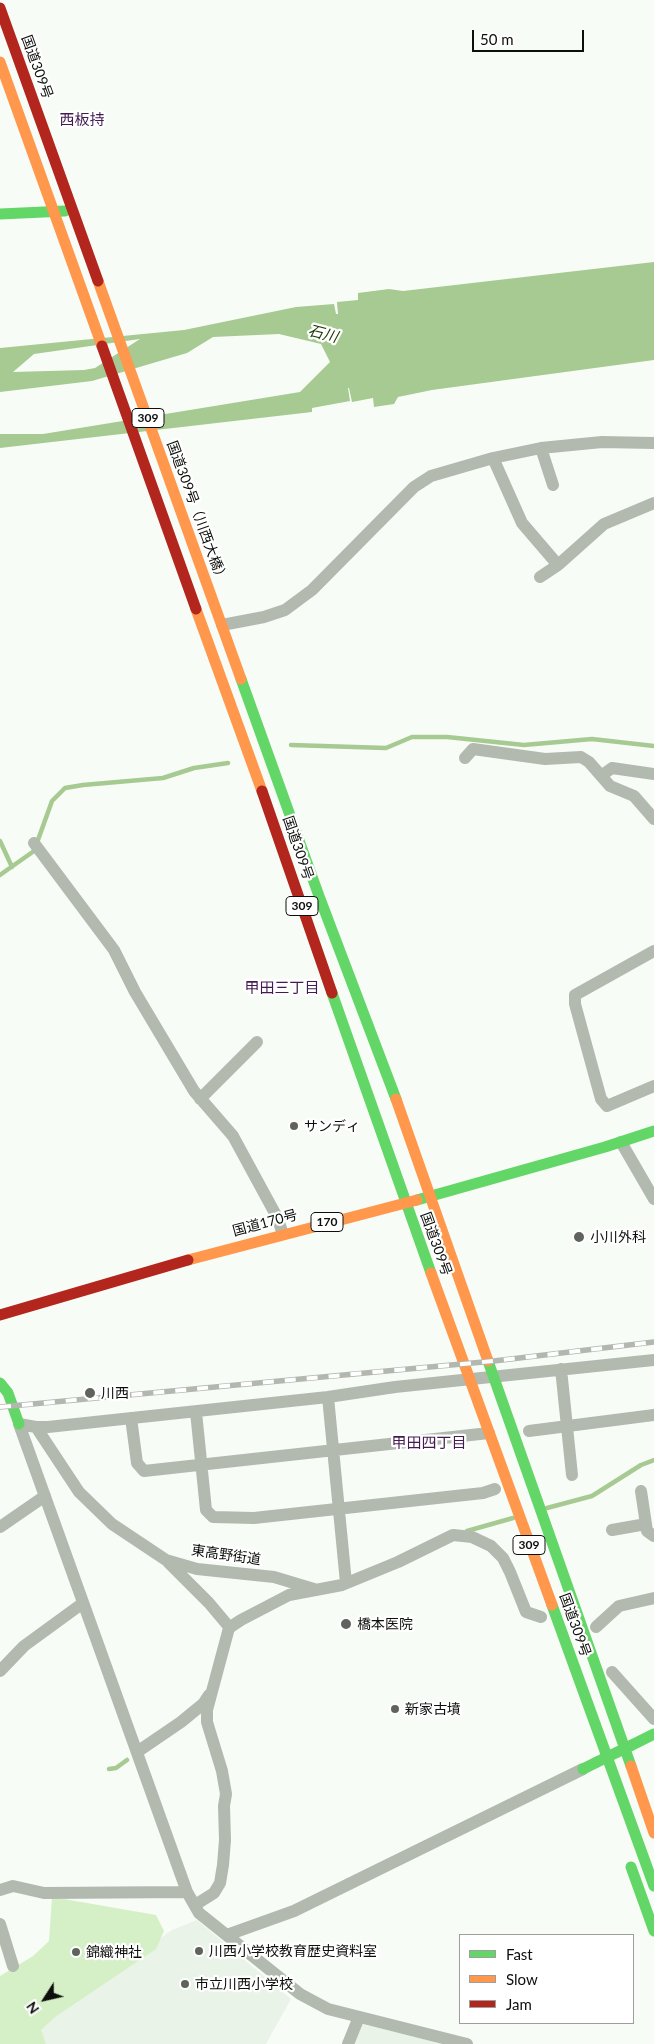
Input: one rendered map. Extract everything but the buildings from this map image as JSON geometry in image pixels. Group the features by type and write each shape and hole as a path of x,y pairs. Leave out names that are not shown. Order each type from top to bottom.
{"main road":[{"name":"国道309号","path":"0,8 75,216"},
{"name":"309","path":"0,62 54,211"},
{"name":"国道309号","path":"54,211 197,610 405,1203 654,1886"},
{"path":"0,214 54,211 75,216"},
{"name":"国道309号（川西大橋）","path":"75,216 220,620"},
{"name":"国道309号","path":"220,620 319,896 377,1046 654,1833"},
{"name":"国道170号","path":"0,1315 283,1234 405,1203 654,1131"},
{"name":"309","path":"472,1313 492,1338"},
{"path":"503,1360 511,1380"},
{"path":"0,1383 8,1393 19,1424"},
{"name":"309","path":"489,1433 489,1471 496,1494"},
{"path":"535,1599 543,1622"},
{"path":"611,1668 622,1699"},
{"path":"592,1764 654,1734"},
{"path":"627,1857 654,1931"}],"street":[{"path":"220,620 264,617 285,610 312,590 414,487 431,476 493,458 541,448 602,442 654,443"},
{"path":"541,448 553,485"},
{"path":"493,458 522,522 558,565"},
{"path":"540,577 558,565 604,524 654,503"},
{"path":"464,758 473,749 545,759 581,757 589,762 610,786 634,796 654,819"},
{"path":"601,776 612,768 654,774"},
{"path":"34,843 114,950 135,992 200,1098 233,1136 277,1217 283,1234"},
{"path":"654,951 575,995 575,1004 601,1099 608,1106 654,1086"},
{"path":"200,1098 257,1042"},
{"path":"621,1142 654,1199"},
{"path":"19,1424 36,1428 196,1412 328,1397 395,1387 494,1377 511,1380 561,1369 592,1368 654,1360"},
{"path":"561,1369 572,1475"},
{"path":"328,1397 346,1583"},
{"path":"196,1412 206,1510 214,1517 254,1518 482,1493 496,1494"},
{"path":"529,1431 654,1415"},
{"path":"131,1418 137,1463 144,1471 489,1433"},
{"path":"19,1424 187,1892 199,1913 300,1994 328,2010 468,2044"},
{"name":"東高野街道","path":"36,1428 79,1492 112,1524 166,1560 197,1569 274,1577 315,1589 346,1583 398,1562 453,1535 472,1536 491,1546 503,1558 526,1612 543,1622"},
{"path":"641,1492 647,1531 654,1536"},
{"path":"0,1527 45,1496"},
{"path":"612,1530 646,1524"},
{"path":"166,1560 209,1603 230,1628"},
{"path":"195,1905 214,1893 220,1883 225,1840 224,1806 226,1794 222,1771 207,1722 206,1710 230,1628 240,1620 289,1595 315,1589"},
{"path":"596,1627 619,1606 654,1598"},
{"path":"0,1671 24,1646 83,1603"},
{"path":"611,1668 654,1718"},
{"path":"137,1752 181,1722 203,1704 212,1692"},
{"path":"227,1935 294,1911 592,1764"},
{"path":"0,1890 12,1886 52,1893 187,1892"},
{"path":"0,1924 13,1966"},
{"path":"348,2044 359,2017"}],"shaded area":[{"path":"52,1897 156,1915 164,1931 156,1949 55,2017 41,2030 46,2044 0,2044 0,1976 33,1956 49,1941"},
{"name":"市立川西小学校","path":"197,1920 291,1999 266,2044 8,2044 172,1930"},
{"path":"362,2024 424,2039 441,2044 354,2044"}],"water":[{"name":"石川","path":"654,262 654,360 432,390 398,397 394,404 374,407 373,398 352,402 348,388 350,401 312,408 312,412 0,448 0,434 43,434 300,392 330,362 321,344 279,334 213,337 187,353 92,381 0,392 0,348 184,330 296,307 334,304 336,314 338,314 337,302 358,300 358,293 389,289 403,291","holes":["140,339 95,368 84,370 13,372 34,354"]}],"waterway":[{"path":"291,745 386,748 412,737 447,737 524,745 592,739 654,746"},
{"path":"0,875 34,851 52,801 65,788 163,778 194,768 228,763"},
{"path":"0,841 12,867"},
{"path":"547,1508 592,1496 641,1465 654,1460"},
{"path":"467,1531 513,1518"},
{"path":"109,1769 116,1768 127,1760"}],"railway":[{"path":"0,1407 494,1361 654,1342"}],"traffic: fast":[{"path":"0,214 65,211"},
{"path":"241,679 319,896 396,1099"},
{"path":"332,993 431,1273"},
{"path":"417,1200 605,1147 654,1131"},
{"path":"488,1361 631,1766"},
{"path":"0,1383 8,1393 19,1424"},
{"path":"552,1605 654,1886"},
{"path":"632,1745 654,1734"},
{"path":"597,1762 632,1745"},
{"path":"583,1769 597,1762"},
{"path":"631,1867 654,1931"}],"traffic: slow":[{"path":"0,62 102,346"},
{"path":"98,281 241,679"},
{"path":"196,609 262,791"},
{"path":"396,1099 488,1361"},
{"path":"188,1260 417,1200"},
{"path":"431,1273 552,1605"},
{"path":"631,1766 654,1833"}],"traffic: jam":[{"path":"0,8 98,281"},
{"path":"102,346 196,609"},
{"path":"262,791 332,993"},
{"path":"0,1315 188,1260"}],"place":[{"name":"サンディ","path":"294,1126"},
{"name":"小川外科","path":"579,1237"},
{"name":"川西","path":"90,1393"},
{"name":"橋本医院","path":"346,1624"},
{"name":"新家古墳","path":"395,1709"},
{"name":"川西小学校教育歴史資料室","path":"199,1951"},
{"name":"錦織神社","path":"76,1952"},
{"name":"市立川西小学校","path":"185,1984"}],"district":[{"name":"西板持","path":"82,120"},
{"name":"甲田三丁目","path":"282,988"},
{"name":"甲田四丁目","path":"429,1443"}]}
